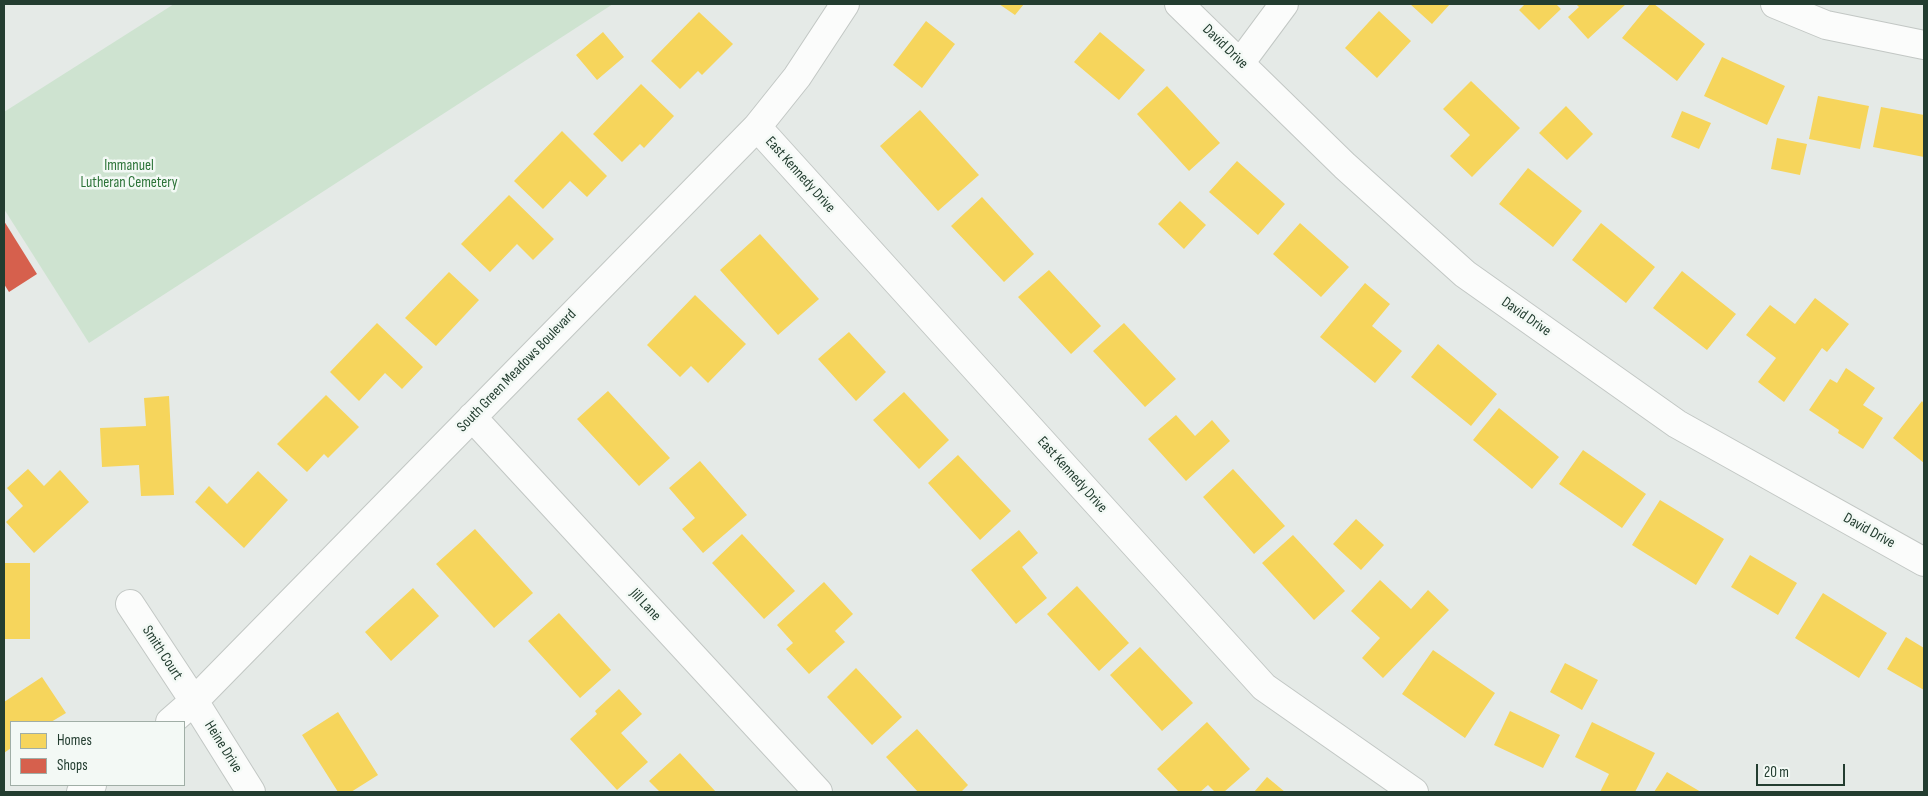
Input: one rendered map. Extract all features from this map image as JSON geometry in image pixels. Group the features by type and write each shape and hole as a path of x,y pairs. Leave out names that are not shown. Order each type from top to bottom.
{"street":[{"name":"South Green Meadows Boulevard","path":"171,721 194,701 757,127 797,77 845,4"},
{"name":"David Drive","path":"1179,4 1241,62 1345,166 1465,274 1677,424 1924,562"},
{"path":"1241,62 1284,4"},
{"path":"1775,4 1826,24 1924,45"},
{"name":"East Kennedy Drive","path":"757,127 1264,687 1414,792"},
{"name":"Jill Lane","path":"472,417 818,792"},
{"name":"Smith Court","path":"130,604 194,701"},
{"name":"Heine Drive","path":"194,701 251,792"}],"green space":[{"name":"Immanuel Lutheran Cemetery","path":"174,4 613,4 89,343 4,209 4,112"}],"building: Homes":[{"path":"999,4 1024,4 1015,15"},
{"path":"1410,4 1450,4 1432,24"},
{"path":"1525,4 1556,4 1561,9 1539,30 1519,10"},
{"path":"1576,4 1626,4 1588,39 1568,17 1579,7"},
{"path":"1650,4 1654,4 1705,44 1677,81 1622,38"},
{"path":"1379,11 1411,41 1377,78 1345,48"},
{"path":"699,12 733,44 702,75 698,71 680,89 651,61"},
{"path":"926,21 955,44 922,88 893,65"},
{"path":"603,32 624,57 597,80 576,55"},
{"path":"1100,32 1145,70 1119,100 1074,62"},
{"path":"1722,57 1785,86 1767,125 1704,96"},
{"path":"1471,81 1520,128 1472,177 1450,156 1470,135 1443,109"},
{"path":"641,84 674,116 644,148 640,144 622,162 593,134"},
{"path":"1167,86 1220,143 1189,171 1137,114"},
{"path":"1818,96 1869,106 1860,149 1809,139"},
{"path":"1566,106 1593,134 1567,160 1539,133"},
{"path":"1881,107 1924,115 1924,157 1873,147"},
{"path":"920,110 979,175 938,211 880,146"},
{"path":"1682,111 1711,123 1699,149 1671,137"},
{"path":"562,131 607,176 587,197 570,181 543,209 514,181"},
{"path":"1777,138 1807,144 1800,175 1771,169"},
{"path":"1237,161 1285,204 1258,235 1209,192"},
{"path":"1528,168 1582,211 1553,247 1499,204"},
{"path":"509,195 554,239 533,260 517,244 490,272 461,244"},
{"path":"982,197 1034,254 1004,282 951,226"},
{"path":"1180,201 1206,225 1184,249 1158,224"},
{"path":"1300,223 1349,267 1321,297 1273,254"},
{"path":"1601,223 1655,267 1626,303 1572,260"},
{"path":"760,234 819,299 778,335 720,270"},
{"path":"1049,270 1101,326 1071,354 1018,297"},
{"path":"1682,271 1736,314 1707,350 1653,308"},
{"path":"449,272 479,300 436,346 405,318"},
{"path":"1365,283 1390,304 1372,326 1402,351 1375,383 1320,337"},
{"path":"695,295 746,344 708,383 691,366 680,377 647,345"},
{"path":"1815,298 1849,324 1827,352 1822,348 1784,402 1758,382 1776,358 1746,335 1770,305 1795,324"},
{"path":"377,323 423,367 402,389 385,373 359,401 330,372"},
{"path":"1124,323 1176,379 1145,407 1093,351"},
{"path":"849,332 886,372 856,401 818,359"},
{"path":"1438,344 1497,394 1471,426 1411,377"},
{"path":"1846,368 1875,388 1863,405 1883,418 1863,449 1838,433 1839,430 1809,410 1830,379 1837,383"},
{"path":"608,391 670,458 639,486 577,419"},
{"path":"904,392 949,440 919,469 873,420"},
{"path":"326,395 359,427 328,458 324,454 307,472 277,444"},
{"path":"169,396 174,495 141,496 139,465 102,467 100,428 146,426 144,398"},
{"path":"1922,401 1924,404 1924,463 1893,438"},
{"path":"1499,408 1559,457 1532,489 1473,440"},
{"path":"1176,415 1195,436 1212,420 1230,441 1186,481 1148,439"},
{"path":"1583,450 1646,494 1622,528 1559,484"},
{"path":"958,455 1011,511 980,540 928,483"},
{"path":"700,461 747,515 703,553 682,529 695,518 669,488"},
{"path":"28,469 44,486 60,470 89,502 34,553 6,522 23,506 7,488"},
{"path":"1233,469 1285,526 1254,554 1203,497"},
{"path":"258,471 288,500 244,548 195,502 209,486 227,504"},
{"path":"1660,500 1724,539 1696,585 1632,545"},
{"path":"1356,519 1384,545 1361,570 1333,544"},
{"path":"475,529 533,593 494,628 436,564"},
{"path":"1019,530 1038,553 1022,567 1047,598 1016,624 971,570"},
{"path":"742,534 795,591 764,619 712,563"},
{"path":"1293,535 1345,591 1314,620 1262,563"},
{"path":"1750,555 1797,583 1778,615 1731,587"},
{"path":"4,563 30,563 30,639 4,639"},
{"path":"1380,580 1411,609 1428,590 1449,610 1383,678 1362,658 1380,638 1351,611"},
{"path":"824,582 853,614 835,631 845,642 809,674 786,649 793,643 777,625"},
{"path":"1077,586 1129,643 1099,671 1047,614"},
{"path":"413,588 439,616 391,661 365,632"},
{"path":"1823,593 1887,633 1859,678 1795,638"},
{"path":"559,613 611,670 580,698 528,641"},
{"path":"1906,637 1924,648 1924,690 1887,669"},
{"path":"1140,647 1193,703 1162,731 1110,675"},
{"path":"1433,650 1495,693 1465,738 1402,694"},
{"path":"1565,663 1598,680 1582,710 1550,692"},
{"path":"856,668 902,717 872,745 827,697"},
{"path":"42,677 66,713 53,721 10,721 10,749 4,753 4,702"},
{"path":"619,689 642,714 621,733 648,762 617,790 570,739 597,714 595,711"},
{"path":"1510,711 1560,735 1543,768 1494,745"},
{"path":"338,712 378,775 351,792 338,792 302,735"},
{"path":"1207,722 1250,769 1224,792 1215,792 1208,785 1200,792 1179,792 1157,769"},
{"path":"1592,722 1655,753 1635,792 1600,792 1609,774 1575,757"},
{"path":"917,729 968,785 961,792 918,792 886,757"},
{"path":"680,753 716,792 660,792 649,781"},
{"path":"1667,772 1701,792 1654,792"},
{"path":"1267,777 1285,792 1254,792"}],"building: Shops":[{"path":"4,221 37,274 9,292 4,284"}]}
